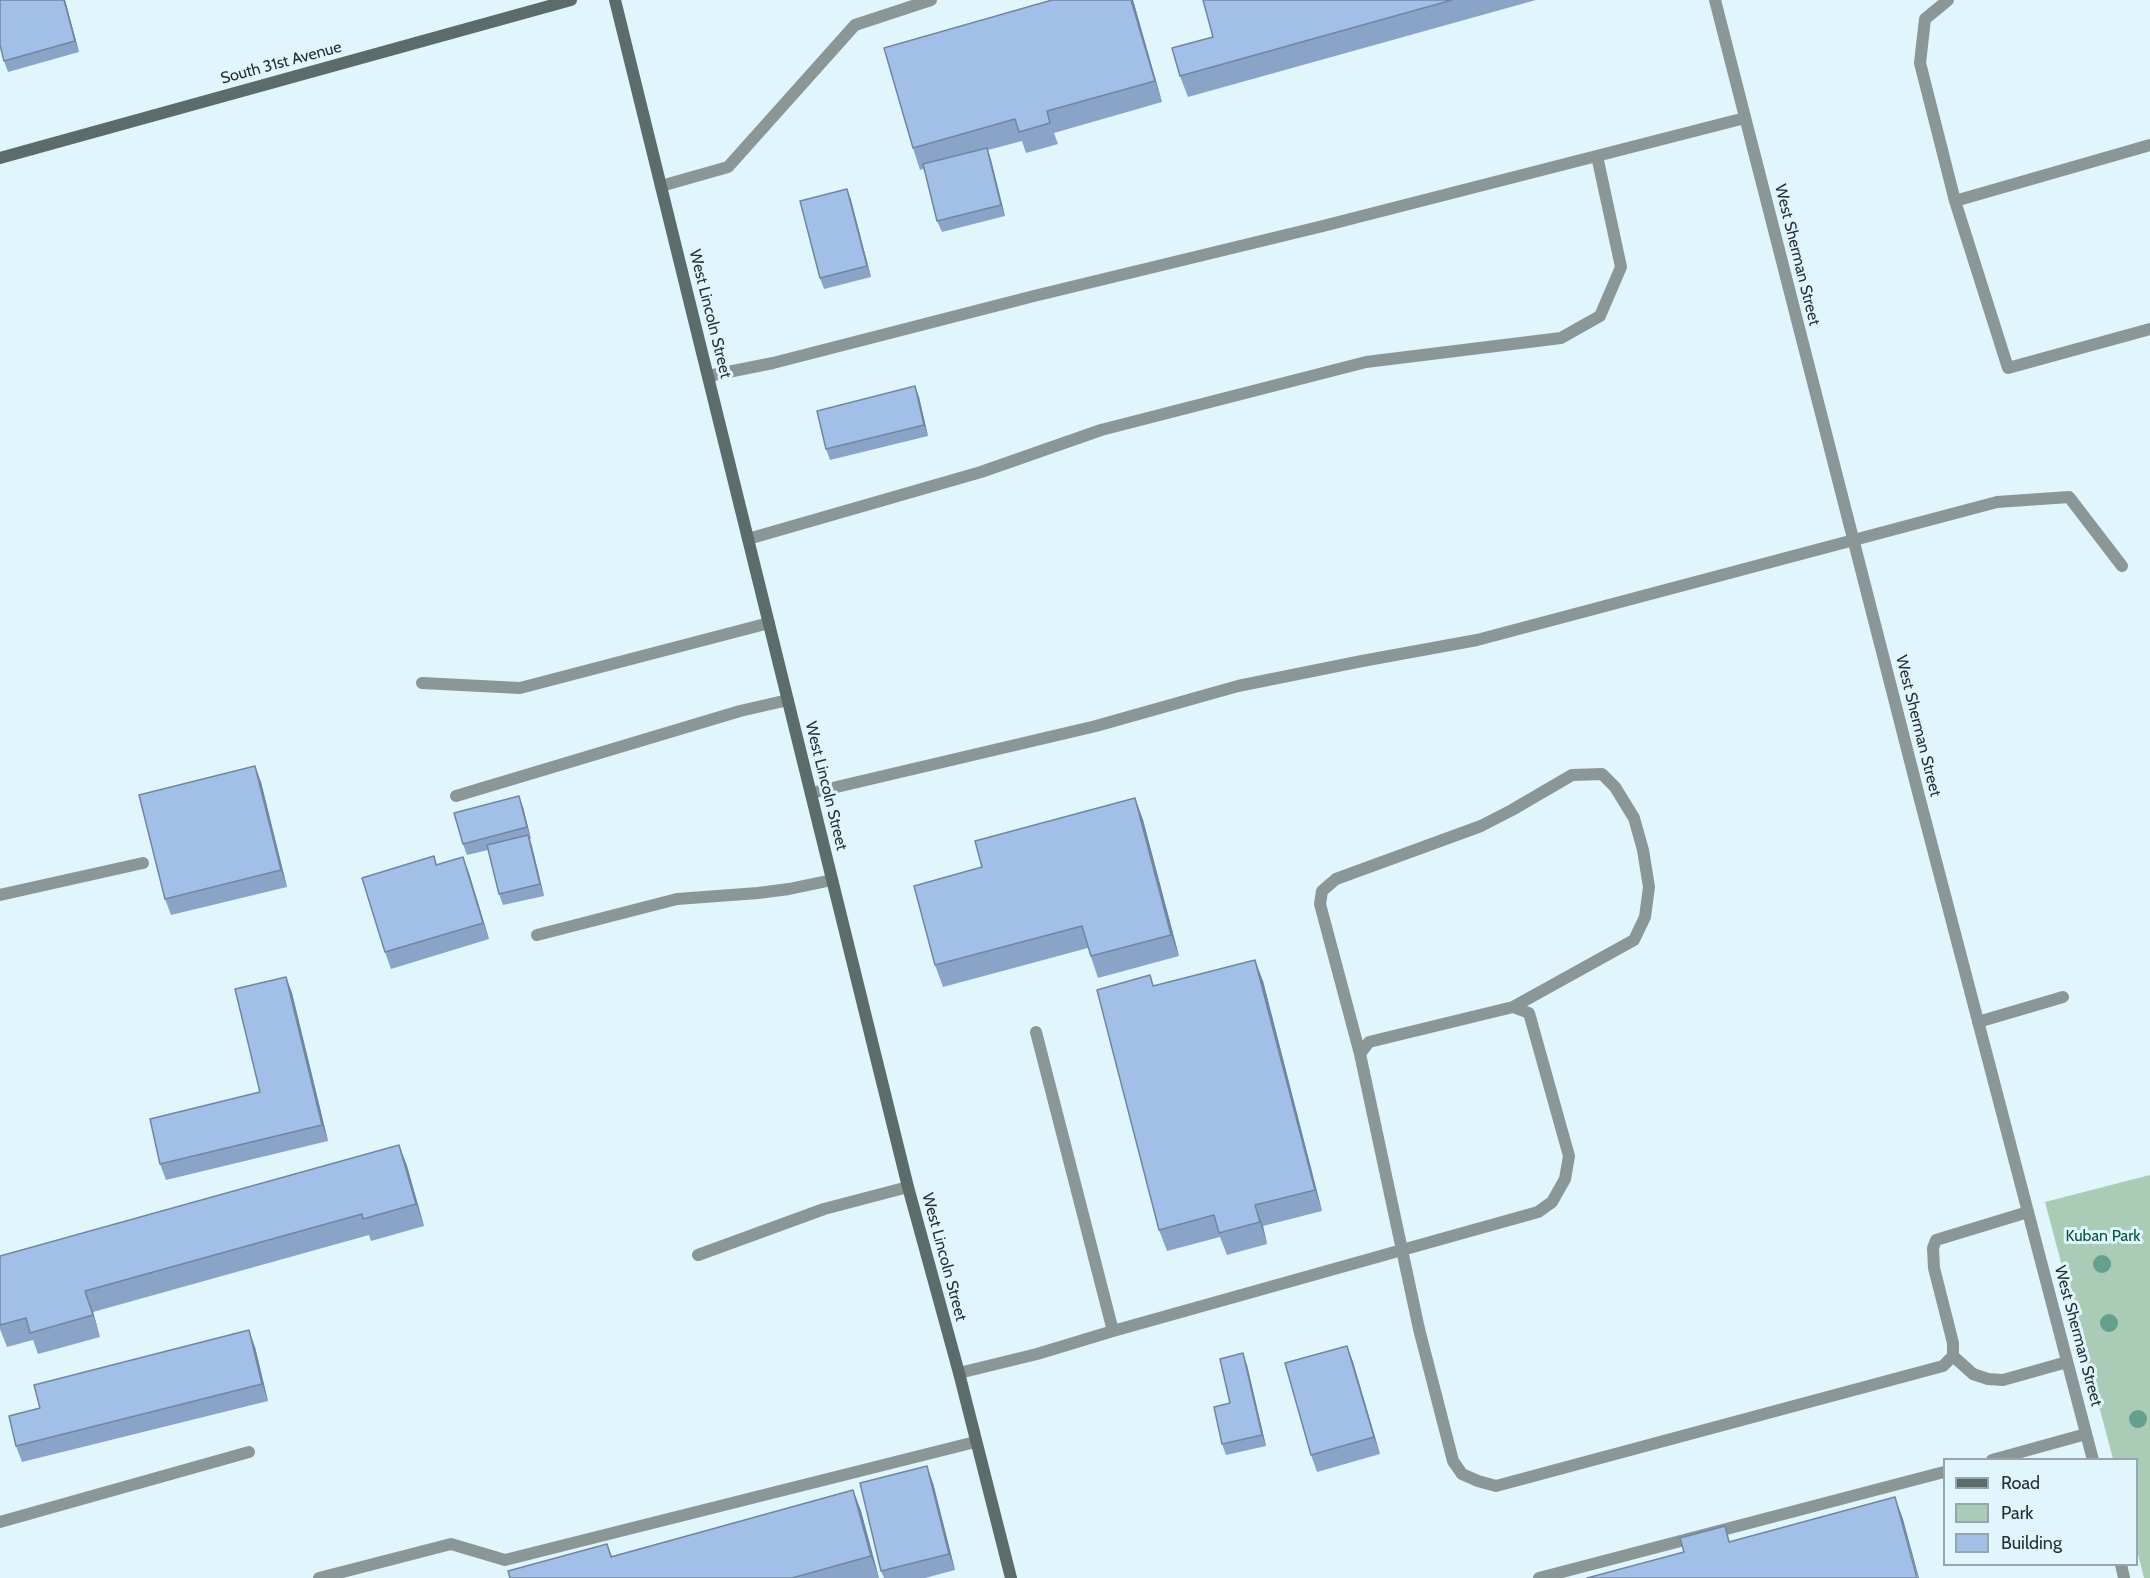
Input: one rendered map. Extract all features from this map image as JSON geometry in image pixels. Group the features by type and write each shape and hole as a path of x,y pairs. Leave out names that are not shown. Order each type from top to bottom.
{"street":[{"name":"South 31st Avenue","path":"0,158 571,0"},
{"name":"West Lincoln Street","path":"615,0 908,1187 959,1373 1011,1578"},
{"path":"662,186 728,167 855,25 931,0"},
{"name":"West Sherman Street","path":"1715,0 2092,1458"},
{"path":"1947,0 1925,19 1920,63 1955,201 2008,368 2150,329"},
{"path":"708,376 773,363 1745,118"},
{"path":"1955,201 2150,145"},
{"path":"748,539 981,472 1101,430 1366,362 1562,338 1600,316 1621,267 1597,156"},
{"path":"811,793 1096,726 1238,686 1477,640 1997,502 2069,497 2122,566"},
{"path":"422,683 520,688 769,622"},
{"path":"456,796 740,711 788,700"},
{"path":"1360,1054 1369,1042 1513,1007 1634,940 1645,918 1649,888 1643,850 1634,818 1615,787 1602,774 1572,775 1481,826 1336,879 1322,891 1320,904 1360,1054 1419,1329 1453,1461 1462,1474 1496,1486 1943,1366 1953,1356 1953,1343 1934,1268 1933,1248 1936,1240 2028,1212"},
{"path":"0,895 143,863"},
{"path":"537,934 677,899 758,893 832,880"},
{"path":"1978,1023 2063,997"},
{"path":"959,1373 1037,1354 1538,1212 1552,1202 1565,1179 1569,1155 1529,1013 1513,1007"},
{"path":"1036,1032 1113,1331"},
{"path":"698,1254 824,1209 908,1187"},
{"path":"1953,1356 1973,1374 1988,1379 2003,1380 2067,1362"},
{"path":"1999,1458 2086,1434"},
{"path":"319,1578 451,1544 506,1560 975,1442"},
{"path":"0,1522 249,1452"},
{"path":"1539,1578 1943,1472"}],"green space":[{"name":"Kuban Park","path":"2150,1175 2150,1578 2144,1578 2138,1554 2138,1458 2113,1458 2045,1202"}],"building":[{"path":"0,0 64,0 75,41 4,61 0,45"},
{"path":"1052,0 1131,0 1155,81 1047,111 1050,123 1019,132 1015,119 913,148 884,48"},
{"path":"1203,0 1452,0 1180,76 1172,48 1213,37"},
{"path":"987,148 1001,205 937,221 923,164"},
{"path":"847,189 867,266 820,278 800,201"},
{"path":"915,386 924,425 826,449 817,411"},
{"path":"255,766 281,870 165,899 139,795"},
{"path":"519,796 527,827 463,844 454,813"},
{"path":"1135,798 1171,935 1091,956 1082,926 935,965 914,886 982,867 975,841"},
{"path":"528,835 540,884 499,894 487,845"},
{"path":"434,856 436,865 463,857 483,923 385,952 362,878"},
{"path":"1255,960 1315,1190 1255,1205 1260,1222 1219,1233 1214,1215 1159,1230 1097,990 1150,975 1153,986"},
{"path":"286,977 322,1125 160,1164 150,1119 260,1092 235,989"},
{"path":"399,1145 416,1204 363,1219 362,1214 85,1291 93,1315 30,1333 26,1318 0,1325 0,1256"},
{"path":"249,1330 262,1384 16,1446 9,1416 40,1408 34,1385"},
{"path":"1347,1346 1374,1437 1311,1455 1285,1363"},
{"path":"1243,1353 1262,1435 1222,1444 1214,1407 1230,1403 1220,1359"},
{"path":"927,1466 949,1554 881,1571 860,1483"},
{"path":"853,1490 871,1556 792,1578 510,1578 508,1571 607,1544 611,1557"},
{"path":"1895,1497 1917,1578 1587,1578 1684,1552 1680,1538 1725,1526 1729,1542"}]}
